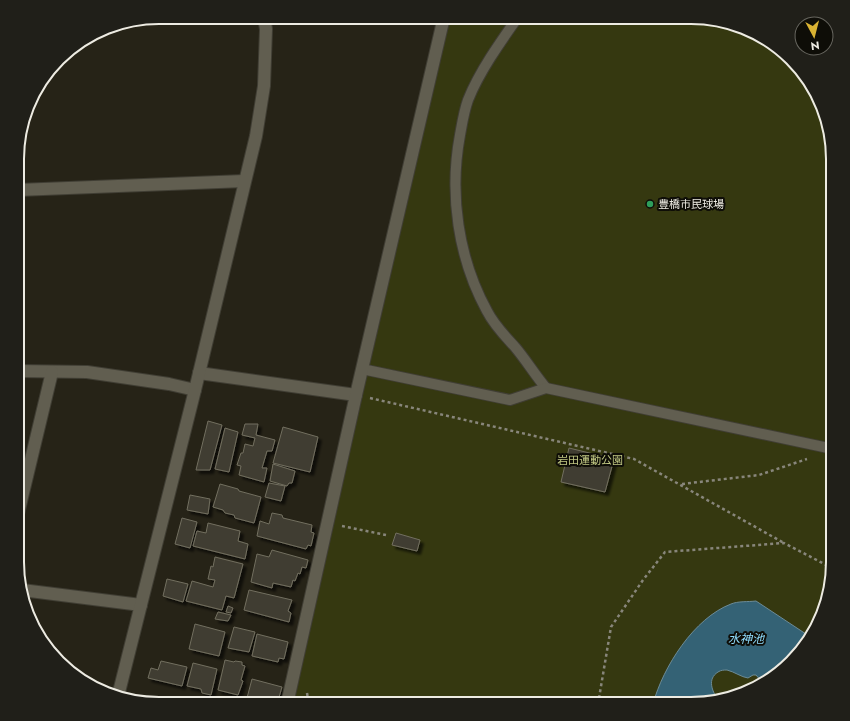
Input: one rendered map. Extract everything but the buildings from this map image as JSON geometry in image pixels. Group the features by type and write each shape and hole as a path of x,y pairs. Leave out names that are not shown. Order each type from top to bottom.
{"street":[{"path":"119,691 195,390 256,136 264,86 265,24"},
{"path":"290,697 356,395 442,24"},
{"path":"24,190 244,181"},
{"path":"24,371 87,372 169,384 195,390"},
{"path":"24,489 52,372"},
{"path":"199,372 356,395"},
{"path":"27,591 141,605"}],"lane":[{"path":"513,24 498,46 468,100 462,122 455,167 457,214 461,239 469,269 488,312 499,330 546,388"},
{"path":"362,370 510,400 546,388 826,448"}],"path":[{"path":"356,395 634,459 826,565"},
{"path":"681,484 759,476 805,461 826,451"},
{"path":"327,523 386,535"},
{"path":"599,697 611,627 643,580 665,552 784,543"}],"green space":[{"name":"岩田運動公園","path":"442,24 700,24 743,34 759,42 773,52 787,63 812,99 821,124 826,150 825,580 816,614 808,630 798,644 787,658 751,683 735,690 700,697 290,697"}],"water":[{"name":"水神池","path":"756,601 805,634 787,658 759,678 756,675 748,678 727,670 722,670 719,671 713,678 712,689 715,695 700,697 656,697 672,660 693,632 717,611 731,604"}],"place":[{"name":"豊橋市民球場","path":"650,204"}]}
